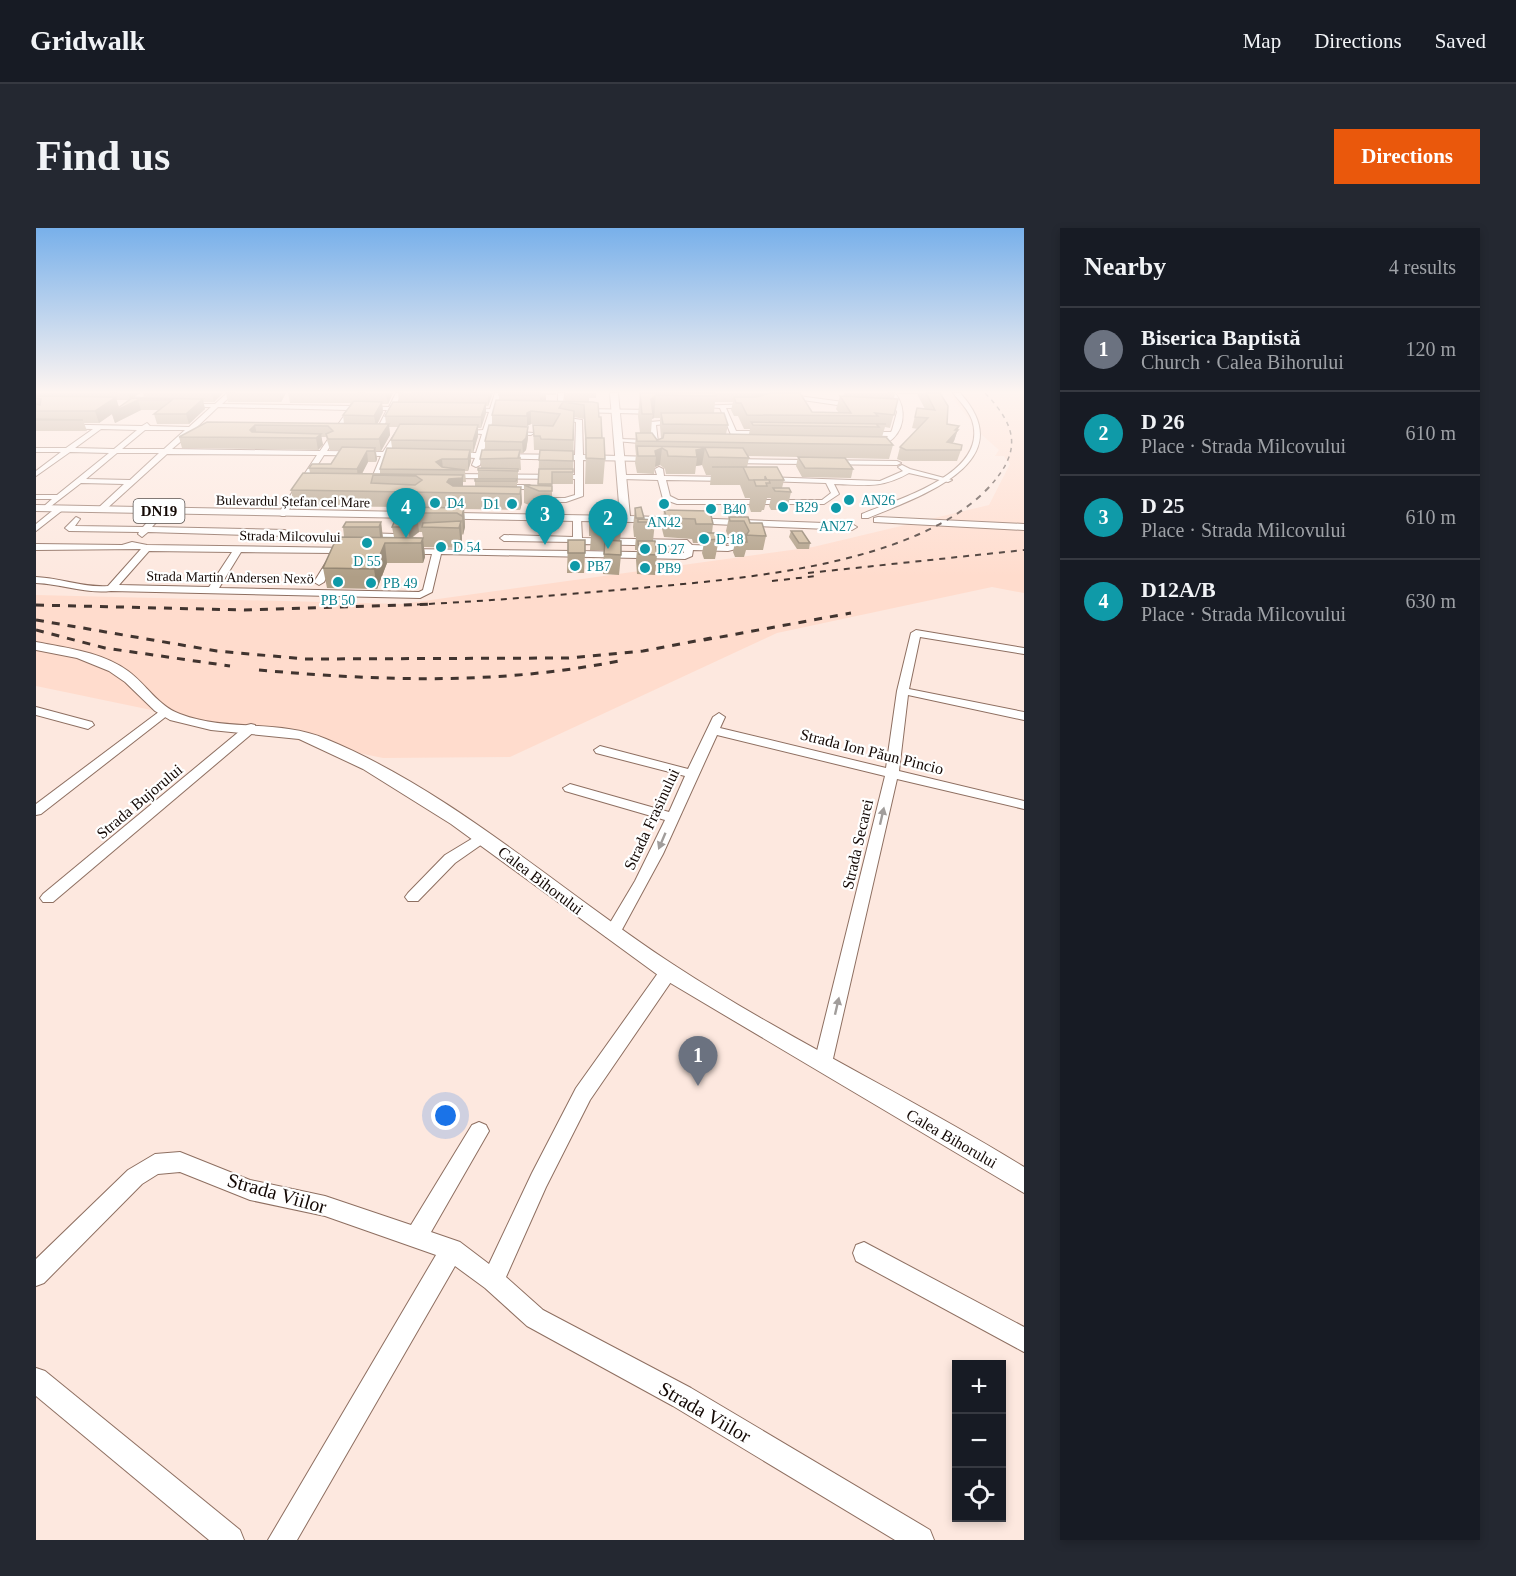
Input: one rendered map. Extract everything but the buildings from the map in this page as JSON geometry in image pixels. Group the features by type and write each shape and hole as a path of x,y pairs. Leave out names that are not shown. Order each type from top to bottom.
{"main road":[{"path":"865,516 948,480 971,454"},
{"path":"874,525 899,508 941,490 966,472 980,454"},
{"path":"620,456 622,477 615,503 625,519"},
{"path":"565,518 615,503 689,520"},
{"name":"Bulevardul Ștefan cel Mare","path":"41,508 850,523"},
{"path":"899,508 897,513 900,516 919,523"},
{"name":"DN19","path":"850,523 865,516 874,525"},
{"name":"DN19","path":"850,523 1024,527"},
{"name":"Calea Bihorului","path":"36,646 86,657 114,669 124,675 164,712 179,719 210,726 281,730 319,740 431,801 612,933 669,971 1024,1181"}],"street":[{"path":"36,474 62,454"},
{"path":"41,508 59,497 113,454"},
{"path":"100,510 163,454"},
{"path":"282,514 321,454"},
{"path":"373,485 385,454"},
{"path":"743,454 749,470"},
{"path":"890,454 908,471 948,480"},
{"path":"443,455 657,456 667,459"},
{"path":"470,486 478,455"},
{"path":"527,518 529,456"},
{"path":"657,456 666,497 677,502 741,500 824,502 835,495 828,481"},
{"path":"520,498 567,501 579,496 580,457"},
{"path":"723,460 897,463"},
{"path":"754,486 828,481 890,481 908,471"},
{"path":"377,475 387,475"},
{"path":"441,476 579,477"},
{"path":"622,477 741,479"},
{"path":"80,481 133,482"},
{"path":"301,484 313,484"},
{"path":"361,484 384,485"},
{"path":"482,486 529,487"},
{"path":"754,486 834,489"},
{"path":"754,486 760,502"},
{"path":"664,488 675,488"},
{"path":"295,494 305,494"},
{"path":"36,497 59,497"},
{"path":"36,528 60,508"},
{"path":"132,545 162,511"},
{"path":"577,518 578,553"},
{"path":"76,519 69,528 285,533"},
{"path":"208,548 222,531"},
{"path":"356,536 392,536 382,551 417,548 437,552 685,556 689,554 687,543 504,538"},
{"path":"520,552 522,538"},
{"name":"Strada Milcovului","path":"36,547 122,548 132,545 147,548 238,549 339,547 357,551"},
{"path":"319,582 339,547"},
{"path":"688,547 722,548"},
{"path":"111,588 147,548"},
{"path":"213,589 238,549"},
{"name":"Strada Martin Andersen Nexö","path":"36,580 57,581 95,590 111,588 213,589 425,594 435,567 437,552"},
{"name":"Strada Secarei","path":"823,1063 892,773 903,691 916,633 1024,651"},
{"path":"903,691 1024,716"},
{"path":"36,711 88,725"},
{"path":"36,811 164,712"},
{"name":"Strada Ion Păun Pincio","path":"716,724 892,773 1024,805"},
{"name":"Strada Frasinului","path":"612,933 630,906 716,724"},
{"name":"Strada Bujorului","path":"48,898 251,728"},
{"path":"600,750 692,774"},
{"path":"570,788 672,817"},
{"path":"413,897 450,859 483,837"},
{"path":"493,1280 539,1180 583,1094 669,971"},
{"path":"415,1239 478,1131"},
{"name":"Strada Viilor","path":"36,1275 135,1177 155,1164 180,1162 250,1190 325,1206 452,1250 493,1280 535,1318 682,1397 920,1540"},
{"path":"282,1540 452,1250"},
{"path":"864,1253 1024,1340"},
{"path":"36,1380 230,1540"}],"shaded area":[{"path":"1024,454 1024,593 992,587 777,633 510,757 383,758 36,686 36,595 402,604 813,547 989,505 1010,464 1004,456 995,456"}],"railway":[{"path":"990,486 1009,454"},
{"path":"410,605 512,599 662,586 763,575 816,565 868,552 916,535 958,513 990,486"},
{"path":"808,573 1024,550"},
{"path":"772,581 817,576"},
{"path":"410,605 433,604"},
{"path":"43,605 36,605 244,610 410,605"},
{"path":"405,605 410,605"},
{"path":"704,640 851,613"},
{"path":"36,620 217,651 305,659 568,658 643,651 711,638"},
{"path":"36,630 105,648 230,666"},
{"path":"259,670 350,677 439,679 529,674 619,661"}],"place":[{"name":"AN26","path":"849,500"},
{"name":"D4","path":"435,503"},
{"name":"D1","path":"512,504"},
{"name":"AN42","path":"664,504"},
{"name":"B29","path":"783,507"},
{"name":"AN27","path":"836,508"},
{"name":"B40","path":"711,509"},
{"name":"D12A/B","path":"406,538"},
{"name":"D 18","path":"704,539"},
{"name":"D 55","path":"367,543"},
{"name":"D 25","path":"545,545"},
{"name":"D 54","path":"441,547"},
{"name":"D 26","path":"608,549"},
{"name":"D 27","path":"645,549"},
{"name":"PB7","path":"575,566"},
{"name":"PB9","path":"645,568"},
{"name":"PB 50","path":"338,582"},
{"name":"PB 49","path":"371,583"},
{"name":"Biserica Baptistă","path":"698,1086"}]}
